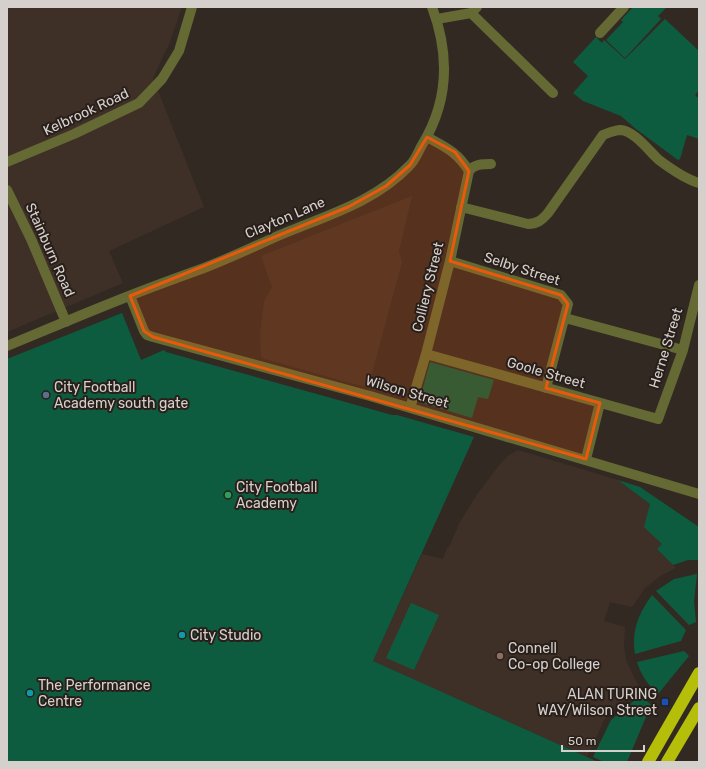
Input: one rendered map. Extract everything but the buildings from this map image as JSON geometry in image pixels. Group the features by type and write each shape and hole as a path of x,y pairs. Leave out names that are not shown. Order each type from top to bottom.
{"highway":[{"path":"648,762 699,673"},
{"path":"667,762 699,708"}],"street":[{"name":"Kelbrook Road","path":"7,162 74,134 139,103 162,79 179,51 192,7"},
{"name":"Clayton Lane","path":"7,346 348,208 386,186 410,165 427,137 437,115 442,96 444,58 442,38 432,7"},
{"path":"600,33 624,7"},
{"path":"436,19 474,10 553,93"},
{"path":"461,206 528,224 534,224 548,213 603,135 621,130 632,135 660,160 687,179 699,183"},
{"path":"427,137 455,152 469,171 480,164 491,164"},
{"name":"Colliery Street","path":"410,408 426,354 450,261 469,171"},
{"name":"Stainburn Road","path":"7,190 31,239 66,322"},
{"name":"Selby Street","path":"450,261 561,295 568,304 546,388"},
{"name":"Herne Street","path":"658,419 684,350 699,285"},
{"name":"Wilson Street","path":"130,296 147,335 410,408 699,494"},
{"path":"565,318 684,350"},
{"name":"Goole Street","path":"426,354 658,419"},
{"path":"586,460 600,403"}],"highlighted area":[{"path":"427,137 455,152 469,171 450,261 561,295 568,304 546,388 600,403 586,459 153,337 144,331 130,296 348,207 386,186 410,165"}],"shaded area":[{"path":"7,7 182,7 169,44 153,78 204,207 109,251 123,283 7,332"},
{"path":"412,196 399,251 402,262 368,388 261,357 260,335 264,301 272,287 261,256"},
{"path":"518,450 618,480 650,504 645,527 662,544 657,549 676,568 662,575 645,588 632,607 610,602 604,621 625,627 624,645 626,660 640,688 606,716 587,757 373,661 422,554 443,559 460,522 476,496 500,464 509,455"}],"green space":[{"path":"633,7 667,7 658,16 661,19 625,58 606,40 623,22 621,20"},
{"path":"665,19 699,51 699,90 695,95 699,99 699,139 687,135 680,159 678,160 621,116 583,101 573,93 588,76 573,62 596,37 602,43 604,40 625,59"},
{"name":"City Football Academy","path":"122,313 141,360 164,350 166,352 474,437 373,661 598,762 7,762 7,359"},
{"path":"430,362 494,380 488,399 478,397 472,418 419,402"},
{"path":"618,480 640,487 699,527 698,560 688,560 673,565 657,549 662,544 644,527 650,504"},
{"path":"697,574 694,601 696,622 689,625 656,591 674,579"},
{"path":"652,595 686,630 681,641 635,654 634,638 637,623 643,609"},
{"path":"411,603 439,615 414,670 386,658"},
{"path":"684,651 689,656 658,694 645,680 637,662"},
{"path":"641,695 651,705 627,762 604,762 593,757 611,720"}],"place":[{"name":"City Football Academy south gate","path":"46,395"},
{"name":"City Football Academy","path":"228,495"},
{"name":"City Studio","path":"182,635"},
{"name":"Connell Co-op College","path":"500,656"},
{"name":"The Performance Centre","path":"30,693"},
{"name":"ALAN TURING WAY/Wilson Street","path":"665,702"}]}
